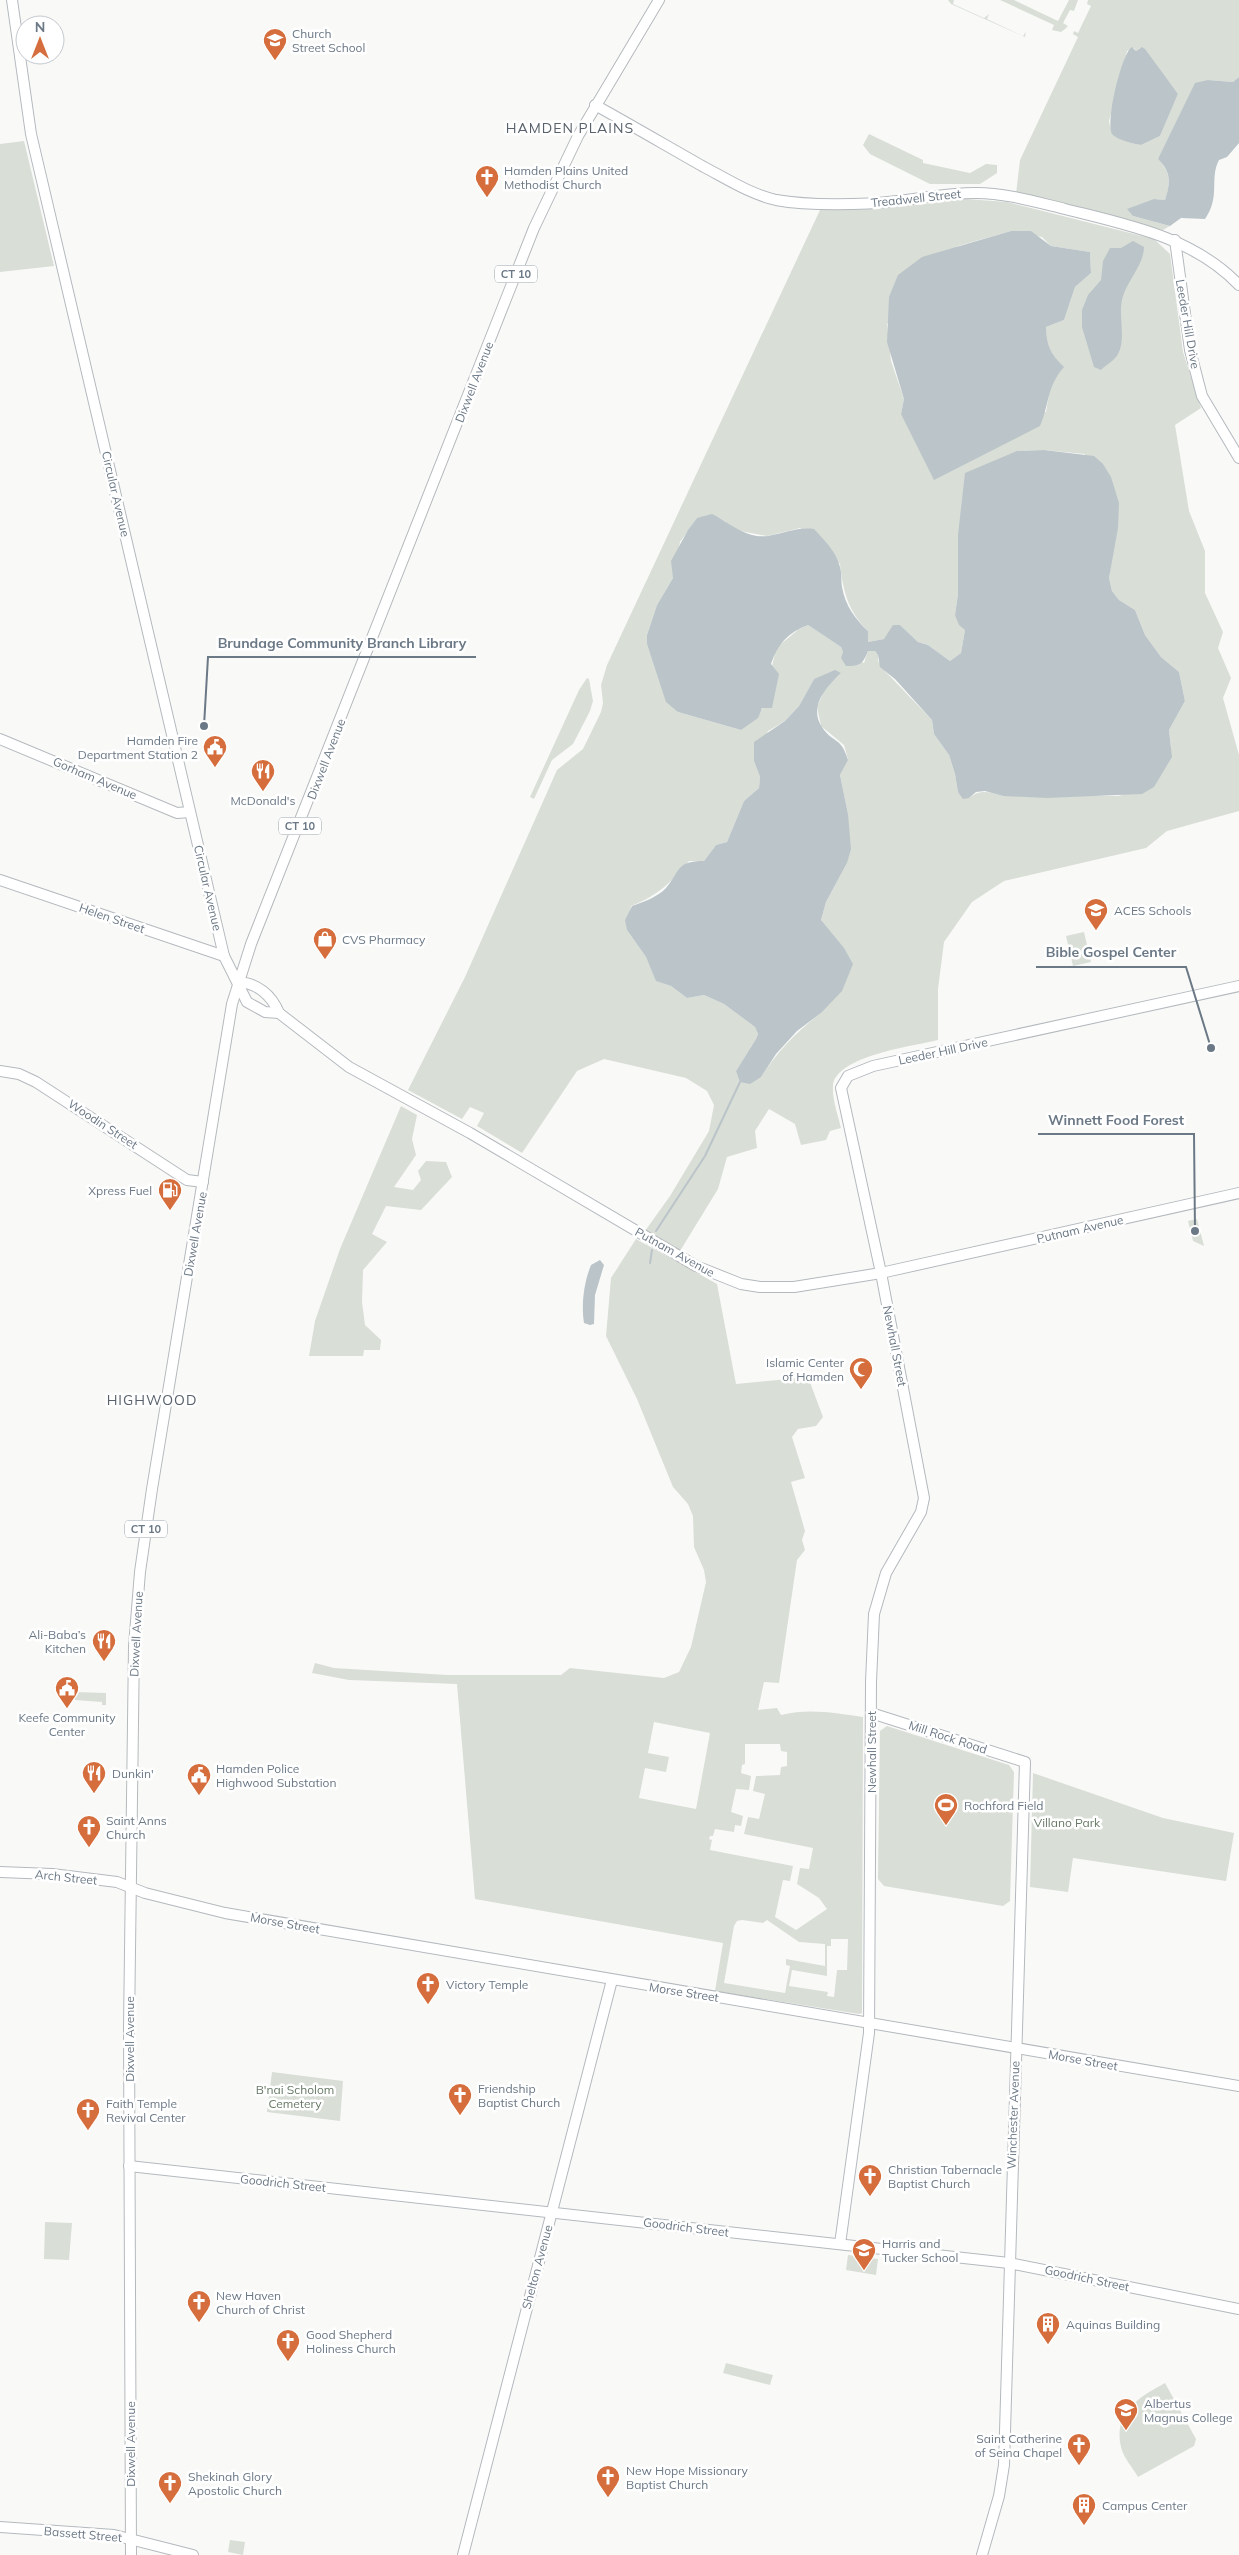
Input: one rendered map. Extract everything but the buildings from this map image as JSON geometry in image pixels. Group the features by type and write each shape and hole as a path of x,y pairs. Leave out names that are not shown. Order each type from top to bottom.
{"main road":[{"name":"Circular Avenue","path":"12,0 31,134 224,956 238,982"},
{"name":"Dixwell Avenue","path":"131,2555 129,2166 134,1646 138,1591 152,1489 228,1026 238,982 530,238 562,166 595,105 658,0"},
{"name":"Treadwell Street","path":"595,105 748,190 778,200 881,203 977,193 1008,196 1114,221 1175,240 1214,263 1239,285"},
{"name":"Leeder Hill Drive","path":"1175,240 1190,350 1202,396 1239,458"},
{"name":"Gorham Avenue","path":"0,739 177,813 190,812"},
{"name":"Helen Street","path":"0,880 224,956"},
{"name":"Putnam Avenue","path":"238,982 243,996 253,1007 265,1012 280,1013"},
{"name":"Putnam Avenue","path":"238,982 259,987 276,1005 280,1013 349,1067 470,1133 696,1266 724,1278 760,1288 778,1289 881,1273 1239,1193"},
{"name":"Leeder Hill Drive","path":"881,1273 841,1095 841,1088 848,1076 873,1066 1239,986"},
{"name":"Woodin Street","path":"0,1071 30,1079 94,1117 187,1180 203,1182"},
{"name":"Newhall Street","path":"840,2244 869,2023 872,1638 877,1599 886,1573 921,1512 924,1498 881,1273"},
{"name":"Mill Rock Road","path":"871,1714 1025,1762"},
{"name":"Winchester Avenue","path":"982,2555 999,2496 1003,2473 1025,1762"},
{"name":"Arch Street","path":"0,1872 68,1876 117,1882 131,1887"},
{"name":"Morse Street","path":"131,1887 145,1893 230,1914 1239,2086"},
{"name":"Shelton Avenue","path":"463,2555 612,1980"},
{"name":"Goodrich Street","path":"129,2166 1009,2263 1239,2310"},
{"name":"Bassett Street","path":"0,2528 114,2535 193,2555"}],"green space":[{"path":"948,0 954,0 953,4 984,18 989,14 987,19 1023,36 1026,32 1025,37 1045,46 951,4"},
{"path":"1000,0 1014,0 1058,21 1069,0 1078,0 1074,11 1070,10 1063,23 1068,26 1061,32 1052,30 1054,25"},
{"path":"1088,0 1239,0 1239,77 1233,82 1208,80 1158,159 1168,173 1169,178 1165,200 1154,199 1133,216 1170,226 1163,230 1016,194 1020,160 1078,37 1073,34 1074,31 1078,33 1091,6 1087,4","holes":["1134,48 1136,51 1140,48 1146,53 1178,94 1160,136 1141,145 1120,138 1113,132 1109,121 1127,51"]},
{"path":"869,134 923,160 923,163 970,173 986,164 997,165 997,173 980,184 930,184 870,154 863,145"},
{"path":"24,141 54,266 0,272 0,144"},
{"path":"966,199 1007,202 1154,239 1170,254 1183,352 1201,408 1175,425 1189,511 1205,551 1205,593 1223,632 1218,648 1231,678 1223,698 1239,755 1239,811 1167,831 1146,848 1004,881 972,902 944,942 938,989 938,1040 877,1054 847,1067 837,1076 833,1086 834,1102 841,1128 830,1131 826,1140 801,1145 795,1124 769,1109 755,1131 757,1148 727,1157 718,1189 680,1251 645,1231 670,1196 709,1131 714,1105 707,1091 686,1078 604,1059 577,1071 522,1153 477,1126 484,1113 470,1107 462,1119 408,1090 465,977 557,770 583,749 601,712 603,703 601,685 607,665 820,210 881,209","holes":["1011,231 1042,237 1051,246 1090,252 1091,273 1075,287 1064,320 1046,327 1046,343 1055,359 1046,412 901,414 904,399 891,361 887,324 958,246","1044,450 1085,454 1112,556 1109,578 1112,591 1119,600 1135,610 1145,635 1161,657 1179,672 1185,701 1169,730 1171,747 1154,787 1118,796 1003,796 985,792 977,793 969,798 958,792 949,755 934,734 932,720 884,670 878,661 878,655 875,651 868,651 864,663 843,652 841,647 808,625 799,629 776,648 763,708 741,730 678,712 659,678 647,644 647,635 657,605 673,578 680,542 697,518 725,521 735,530 767,536 800,528 840,564 848,600 856,616 868,631 868,642 884,639 900,625 918,642 928,645 950,661 961,653 965,630 955,615 958,594 1017,451","841,673 826,687 817,707 821,726 844,745 848,759 840,775 848,814 847,863 826,902 821,920 831,935 821,1013 788,1042 761,1077 736,1071 756,1039 758,1034 755,1027 724,1004 704,995 687,998 671,986 657,981 646,957 627,930 631,906 663,888 689,861 704,861 716,845 727,842 744,801 759,788 760,777 754,761 768,731 785,721 799,706 814,679"]},
{"path":"587,678 589,679 593,701 590,711 573,744 552,760 534,799 530,797 579,690"},
{"path":"1084,932 1091,962 1073,966 1066,936"},
{"path":"401,1106 417,1115 412,1139 416,1155 394,1187 413,1190 421,1180 418,1171 426,1161 446,1162 452,1177 421,1210 386,1206 372,1234 387,1242 363,1270 362,1302 365,1325 381,1340 380,1350 364,1350 363,1356 309,1356 315,1321 340,1249"},
{"path":"1197,1219 1204,1246 1193,1241 1188,1221"},
{"path":"636,1239 717,1284 736,1384 808,1377 823,1417 816,1426 798,1429 792,1437 805,1478 791,1482 805,1531 802,1540 805,1550 797,1560 779,1683 764,1682 758,1710 777,1708 781,1715 812,1712 863,1717 862,2013 715,1991 723,1943 475,1899 457,1684 349,1680 312,1673 315,1663 334,1668 447,1675 561,1675 570,1668 664,1678 679,1672 691,1647 706,1582 704,1570 694,1547 693,1516 688,1504 673,1487 637,1399 606,1336 611,1278","holes":["654,1722 710,1733 696,1809 639,1798 645,1768 666,1772 669,1757 648,1753","745,1744 780,1744 781,1751 787,1752 787,1766 781,1767 780,1775 756,1776 753,1791 765,1794 759,1819 748,1817 744,1834 813,1848 809,1869 800,1868 797,1884 819,1898 827,1909 796,1930 775,1917 783,1880 790,1881 793,1866 710,1850 712,1840 709,1839 710,1836 713,1836 715,1829 734,1832 735,1825 741,1826 743,1816 731,1812 736,1789 749,1790 751,1776 741,1773 742,1765 745,1764","767,1920 799,1942 825,1944 825,1966 786,1959 786,1965 790,1966 785,1993 724,1983 734,1926 737,1921 763,1923","831,1939 848,1939 847,1970 837,1970 834,1997 827,1996 828,1992 789,1986 792,1970 827,1976 827,1946 831,1946"]},
{"path":"75,1692 106,1693 106,1705 102,1705 102,1702 75,1700"},
{"name":"Rochford Field","path":"887,1726 1009,1765 1014,1772 1010,1901 1003,1906 884,1886 878,1879 880,1731"},
{"name":"Villano Park","path":"1033,1773 1163,1818 1234,1833 1226,1881 1073,1858 1068,1892 1030,1887"},
{"name":"B'nai Scholom Cemetery","path":"272,2072 343,2081 340,2121 267,2112"},
{"path":"45,2222 72,2223 69,2260 44,2259"},
{"path":"848,2255 878,2259 876,2275 846,2270"},
{"path":"726,2363 773,2375 770,2385 723,2373"},
{"path":"1165,2383 1196,2439 1194,2446 1138,2477 1122,2451 1121,2424 1125,2415 1138,2400"},
{"path":"230,2540 245,2542 243,2555 228,2552"}],"shaded area":[{"path":"1132,47 1136,51 1142,47 1145,49 1178,94 1160,136 1141,145 1126,142 1115,137 1111,129 1115,89 1124,61"},
{"path":"1239,77 1239,143 1227,157 1219,160 1215,174 1213,203 1205,219 1181,218 1170,226 1133,216 1127,209 1154,199 1165,200 1169,178 1168,173 1158,159 1195,83 1208,80 1233,82"},
{"path":"1011,231 1031,231 1051,246 1090,252 1091,273 1075,287 1064,320 1046,327 1050,349 1064,367 1051,389 1040,426 934,480 901,414 904,399 887,342 889,297 898,275 922,257"},
{"path":"1133,241 1144,247 1139,266 1128,284 1121,303 1121,347 1115,358 1101,370 1094,367 1082,327 1082,310 1088,295 1101,280 1103,261 1110,248 1121,248"},
{"path":"1044,450 1094,456 1103,464 1111,477 1119,503 1118,528 1109,578 1112,591 1119,600 1135,610 1145,635 1161,657 1179,672 1185,701 1169,730 1172,757 1154,787 1142,794 1047,798 1003,796 985,791 976,792 969,798 963,799 958,792 949,755 934,734 932,720 895,679 880,667 878,655 875,651 868,651 860,663 846,666 841,658 843,652 841,647 808,625 789,635 773,657 771,664 779,674 772,708 762,708 758,718 741,730 678,712 666,702 647,644 647,635 657,605 673,578 671,561 697,518 712,514 738,530 760,536 814,529 835,554 841,570 842,587 848,606 868,631 868,642 884,639 893,625 900,625 918,642 928,645 950,661 961,653 965,630 959,625 955,615 958,594 958,535 965,473 1017,451"},
{"path":"835,670 841,673 821,697 817,712 822,727 840,743 848,760 840,775 848,814 851,849 847,863 826,902 821,920 844,948 853,964 842,991 821,1013 797,1031 776,1054 761,1077 750,1084 740,1082 736,1071 756,1039 758,1034 755,1027 724,1004 704,995 687,998 671,986 656,981 646,957 627,930 625,920 632,906 650,899 663,891 680,868 688,863 704,861 716,845 727,842 744,801 759,788 760,777 754,761 754,742 785,721 799,706 814,679"},
{"path":"600,1260 604,1265 595,1295 594,1324 590,1325 584,1323 584,1294 591,1265"}],"waterway":[{"path":"656,1231 705,1156 740,1082"},
{"path":"650,1263 652,1250"}],"place":[{"name":"Church Street School","path":"275,61"},
{"name":"Hamden Plains United Methodist Church","path":"487,198"},
{"name":"Brundage Community Branch Library","path":"204,726"},
{"name":"Hamden Fire Department Station 2","path":"215,768"},
{"name":"McDonald's","path":"263,792"},
{"name":"ACES Schools","path":"1096,931"},
{"name":"CVS Pharmacy","path":"325,960"},
{"name":"Bible Gospel Center","path":"1211,1048"},
{"name":"Xpress Fuel","path":"170,1211"},
{"name":"Winnett Food Forest","path":"1195,1231"},
{"name":"Islamic Center of Hamden","path":"861,1390"},
{"name":"Ali-Baba’s Kitchen","path":"104,1662"},
{"name":"Keefe Community Center","path":"67,1709"},
{"name":"Dunkin'","path":"94,1794"},
{"name":"Hamden Police Highwood Substation","path":"199,1796"},
{"name":"Rochford Field","path":"946,1826"},
{"name":"Saint Anns Church","path":"89,1848"},
{"name":"Victory Temple","path":"428,2005"},
{"name":"Friendship Baptist Church","path":"460,2116"},
{"name":"Faith Temple Revival Center","path":"88,2131"},
{"name":"Christian Tabernacle Baptist Church","path":"870,2197"},
{"name":"Harris and Tucker School","path":"864,2271"},
{"name":"New Haven Church of Christ","path":"199,2323"},
{"name":"Aquinas Building","path":"1048,2345"},
{"name":"Good Shepherd Holiness Church","path":"288,2362"},
{"name":"Albertus Magnus College","path":"1126,2431"},
{"name":"Saint Catherine of Seina Chapel","path":"1079,2466"},
{"name":"New Hope Missionary Baptist Church","path":"608,2498"},
{"name":"Shekinah Glory Apostolic Church","path":"170,2504"},
{"name":"Campus Center","path":"1084,2526"}],"district":[{"name":"HAMDEN PLAINS","path":"570,128"},
{"name":"HIGHWOOD","path":"152,1400"}]}
